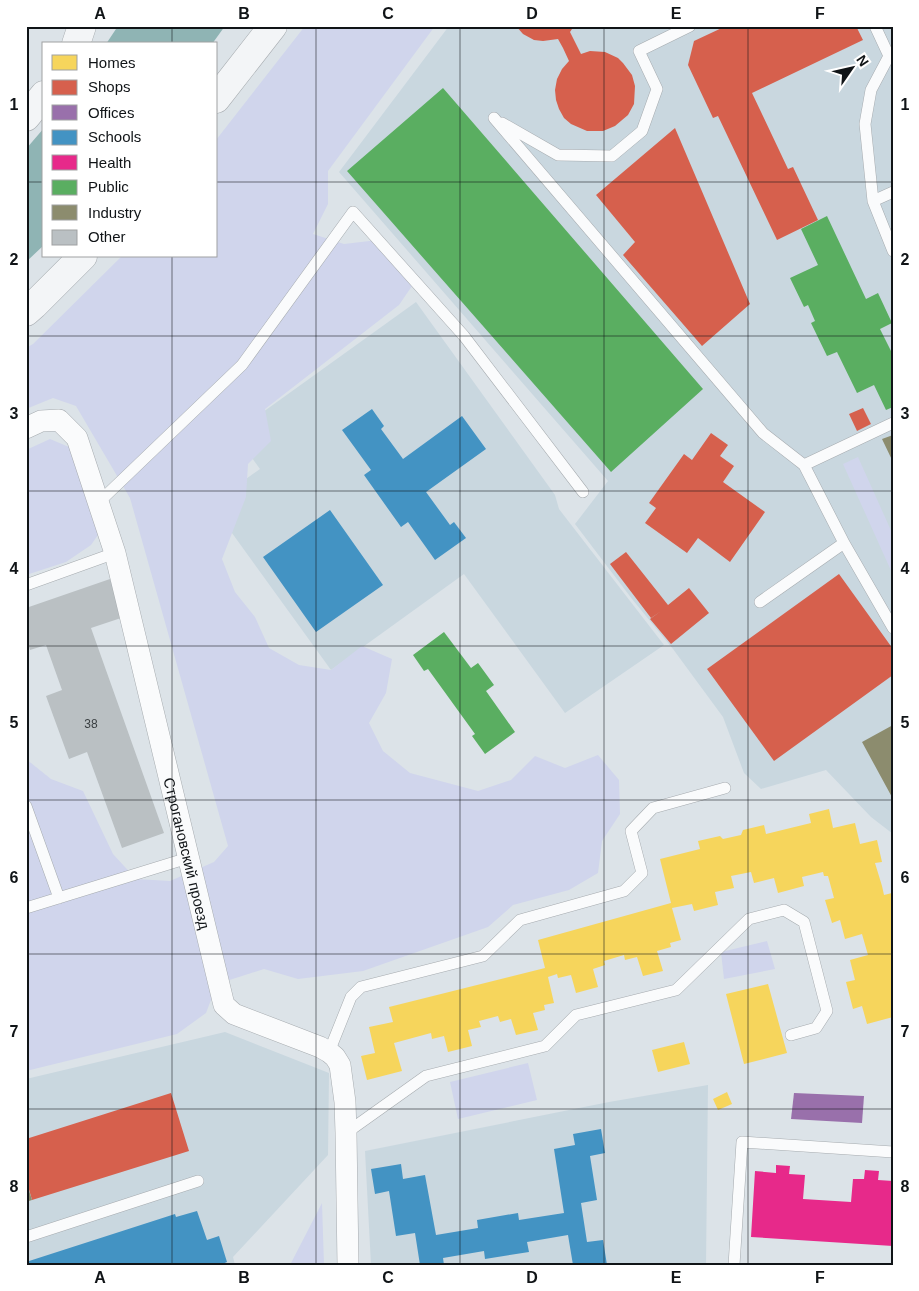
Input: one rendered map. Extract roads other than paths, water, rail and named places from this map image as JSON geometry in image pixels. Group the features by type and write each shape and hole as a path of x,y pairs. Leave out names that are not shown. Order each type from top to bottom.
{"main road":[{"path":"77,42 82,26"},
{"path":"218,96 273,26"},
{"path":"26,312 81,258"}],"street":[{"name":"Строгановский проезд","path":"26,428 41,421 59,420 77,438 114,553 224,1005 234,1014 329,1052"},
{"path":"329,1052 340,1065 345,1102 348,1265"}],"lane":[{"path":"690,26 639,51 657,89 642,131 612,156 558,155 494,118 763,433 804,465 844,543 893,628"},
{"path":"875,26 891,55 871,90 865,124 873,201 893,251"},
{"path":"873,201 893,192"},
{"path":"98,503 242,365 353,212 464,336 582,492"},
{"path":"804,465 893,423"},
{"path":"760,602 844,543"},
{"path":"26,585 114,553"},
{"path":"329,1052 351,997 361,987 483,956 520,920 624,891 642,873 630,831 653,808 725,788"},
{"path":"26,806 59,898"},
{"path":"26,908 188,858"},
{"path":"346,1133 426,1076 545,1046 576,1015 676,990 749,919 784,910 804,922 827,1011 816,1028 791,1035"},
{"path":"734,1265 742,1142 893,1152"},
{"path":"26,1236 198,1181"}]}
